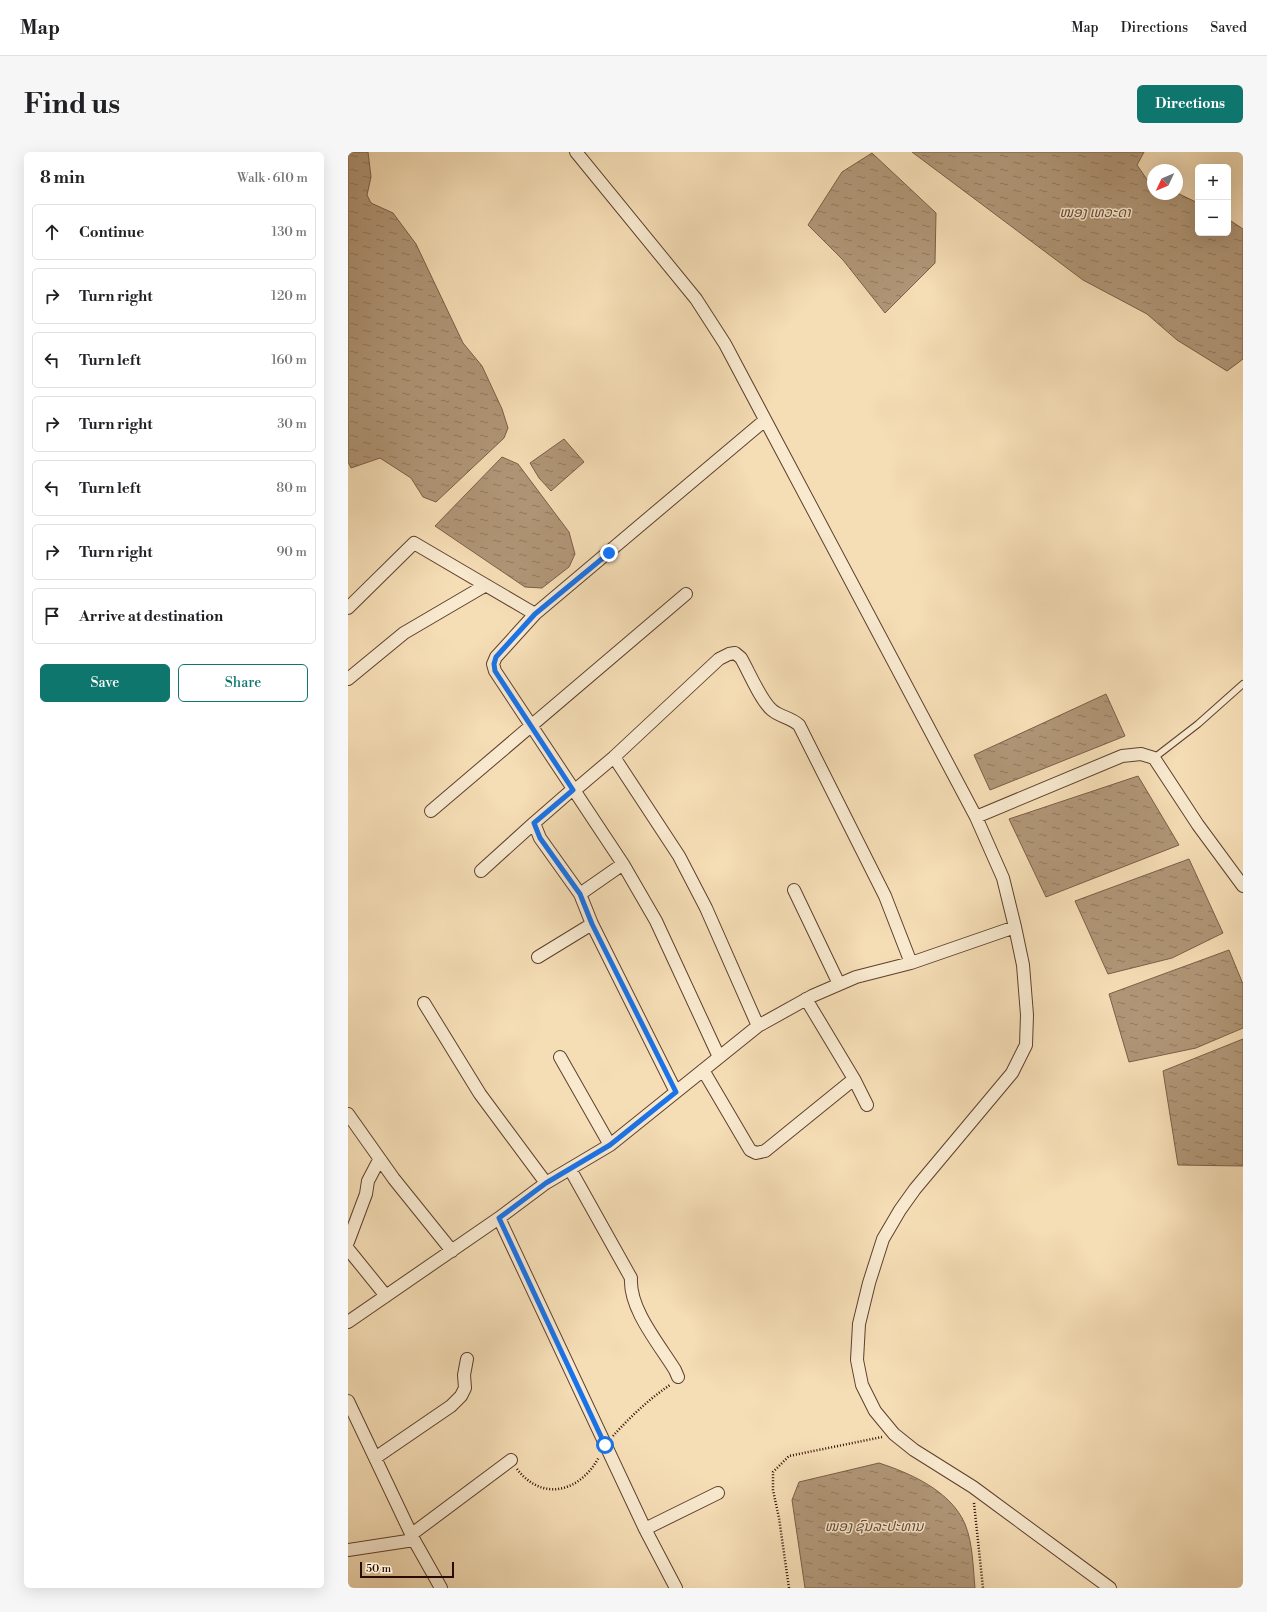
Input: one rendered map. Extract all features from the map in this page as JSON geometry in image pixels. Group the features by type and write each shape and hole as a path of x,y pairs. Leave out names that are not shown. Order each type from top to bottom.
{"street":[{"path":"576,152 696,299 725,344 976,816 1003,878 1015,926 1023,965 1027,1014 1026,1045 1012,1073 915,1189 900,1210 883,1239 869,1283 859,1324 858,1366 862,1385 875,1411 894,1434 914,1450 973,1487 1110,1588"},
{"path":"719,1057 656,921 623,864 495,671 494,664 496,657 535,614 766,420"},
{"path":"348,608 414,543 535,614"},
{"path":"348,679 404,633 486,585"},
{"path":"431,810 686,594"},
{"path":"481,871 534,823 614,757 719,659 735,653 741,658 767,705 773,712 793,719 799,725 885,896 911,963"},
{"path":"976,816 1122,756 1141,754 1154,758 1198,825 1243,886"},
{"path":"614,757 679,856 706,908 758,1026"},
{"path":"534,823 540,838 580,894 592,924 676,1092"},
{"path":"580,894 623,864"},
{"path":"794,890 839,984"},
{"path":"538,957 592,924"},
{"path":"348,1322 499,1218 546,1183 610,1145 758,1026 806,999 856,977 911,963 1015,926"},
{"path":"806,999 854,1079 867,1105"},
{"path":"424,1003 480,1094 546,1183"},
{"path":"560,1057 610,1145"},
{"path":"703,1070 750,1150 756,1153 765,1151 854,1079"},
{"path":"348,1114 380,1160 452,1250"},
{"path":"348,1242 366,1194 368,1181 380,1160"},
{"path":"570,1169 631,1278 630,1288 642,1318 678,1377"},
{"path":"499,1218 645,1529 676,1588"},
{"path":"348,1249 386,1296"},
{"path":"375,1458 451,1406 462,1396 465,1388 464,1375 467,1359"},
{"path":"348,1401 413,1537 441,1588"},
{"path":"348,1550 413,1537 511,1460"},
{"path":"645,1529 718,1493"}],"lane":[{"path":"1154,758 1198,724 1243,684"}],"path":[{"path":"789,1588 779,1518 773,1490 772,1472 789,1456 894,1434"},
{"path":"973,1487 983,1588"}],"water":[{"path":"348,152 368,152 371,177 367,195 371,203 393,213 416,244 463,343 482,366 502,409 508,428 504,438 436,502 423,497 411,478 380,458 351,468 348,462"},
{"name":"ໜອງ ເທວະດາ","path":"912,152 1144,152 1137,165 1147,180 1147,200 1183,200 1183,196 1195,202 1195,236 1231,236 1231,221 1243,229 1243,359 1227,371 1177,340 1147,314 1083,280"},
{"path":"872,153 936,213 935,263 885,313 843,260 808,225 842,172"},
{"path":"564,439 584,462 551,491 539,478 530,463"},
{"path":"502,457 518,464 569,532 575,554 569,567 542,588 525,587 435,526"},
{"path":"1106,694 1125,736 990,790 974,755"},
{"path":"1138,776 1179,845 1046,897 1009,819"},
{"path":"1189,859 1223,933 1172,958 1108,974 1075,901"},
{"path":"1229,950 1243,984 1243,1028 1196,1048 1129,1062 1109,994"},
{"path":"1243,1039 1243,1166 1178,1165 1163,1071"},
{"name":"ໜອງ ຊົນລະປະທານ","path":"879,1463 904,1472 928,1485 940,1493 959,1512 970,1539 975,1588 805,1588 792,1500 799,1482"}],"route":[{"path":"605,1445 499,1218 546,1183 610,1145 676,1092 592,924 580,894 540,838 534,823 573,790 532,725 495,671 494,664 496,657 535,614 609,553"}]}
